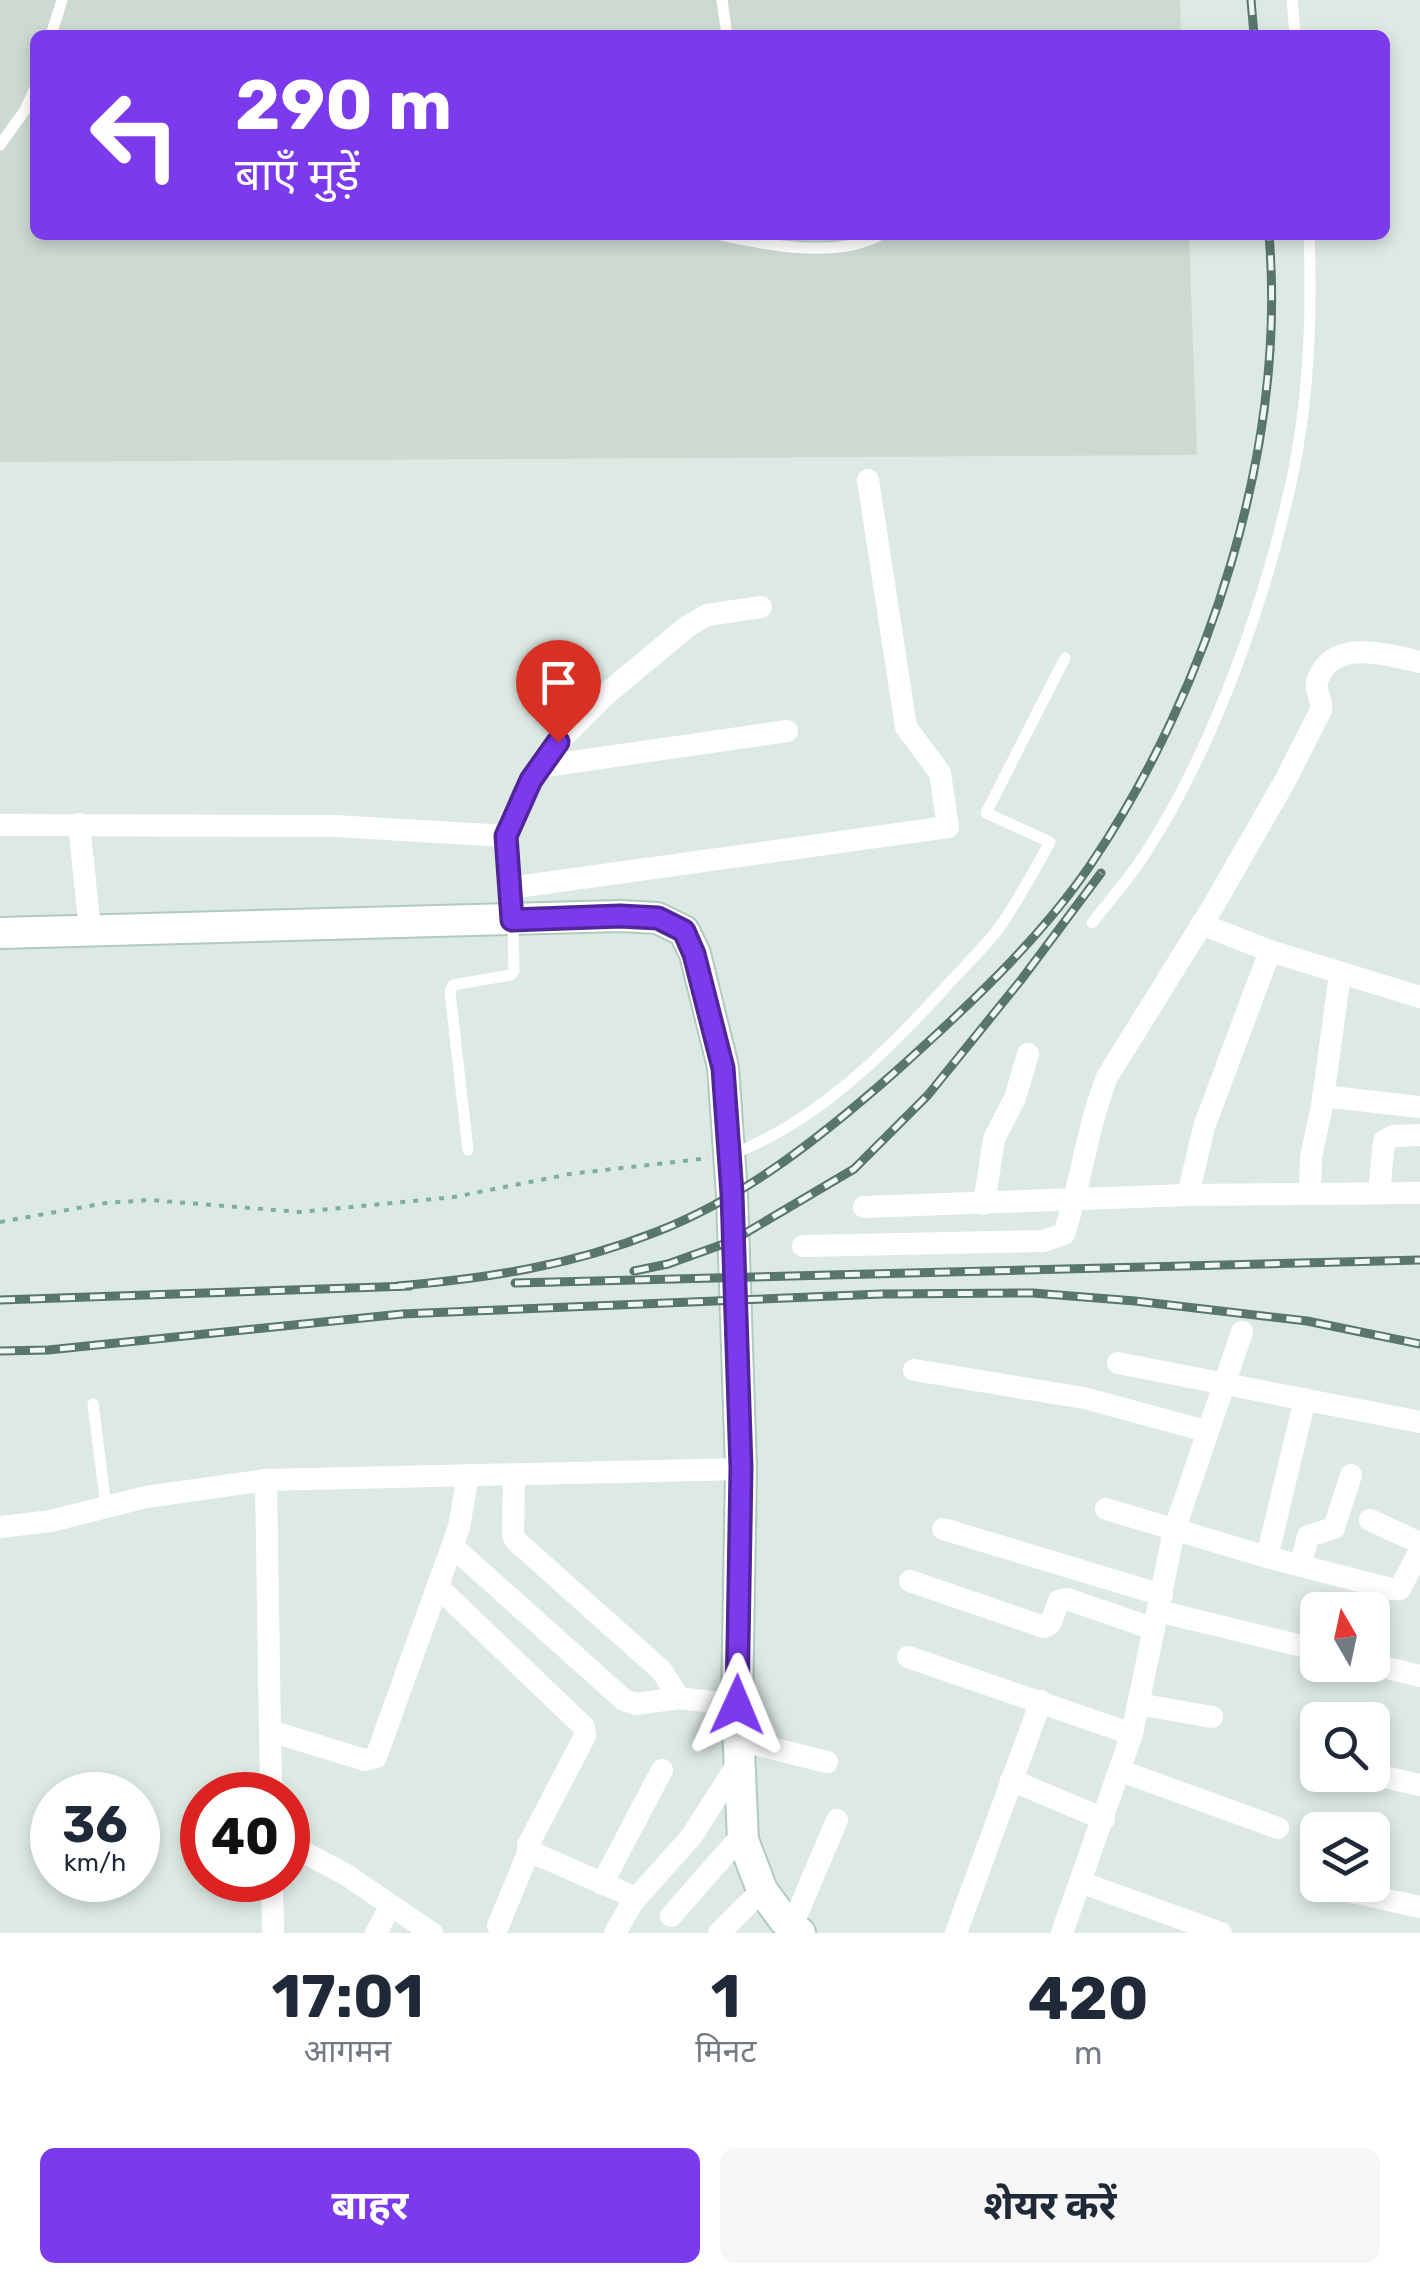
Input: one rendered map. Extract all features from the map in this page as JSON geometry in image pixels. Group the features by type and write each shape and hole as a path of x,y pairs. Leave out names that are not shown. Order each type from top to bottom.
{"street":[{"path":"508,888 948,827 940,773 906,727 868,480"},
{"path":"512,920 506,836 539,767 574,724 688,626 707,616 761,607"},
{"path":"804,1246 1056,1239 1064,1234 1076,1200 1096,1104 1107,1077 1285,781 1321,710 1316,688 1322,672 1340,656 1361,651 1420,662"},
{"path":"539,767 787,731"},
{"path":"0,824 317,826 506,836"},
{"path":"79,824 90,930"},
{"path":"0,933 620,916 658,918 684,931 694,954 723,1068 741,1468 737,1705 742,1834 762,1890 796,1930 837,1820"},
{"path":"1201,924 1270,951 1420,997"},
{"path":"1188,1195 1204,1127 1270,951"},
{"path":"1310,1193 1340,974"},
{"path":"984,1204 994,1140 1015,1098 1028,1054"},
{"path":"1323,1096 1420,1107"},
{"path":"1380,1193 1384,1141 1393,1136 1420,1135"},
{"path":"864,1207 1188,1195 1420,1193"},
{"path":"1062,1933 1132,1734 1174,1531 1242,1332"},
{"path":"1118,1363 1420,1422"},
{"path":"914,1370 1084,1398 1206,1431"},
{"path":"1267,1557 1305,1400"},
{"path":"0,1527 51,1521 194,1488 266,1480 741,1468"},
{"path":"514,1474 516,1540 662,1672 679,1698"},
{"path":"1301,1564 1310,1534 1328,1533 1334,1528 1351,1474"},
{"path":"270,1731 365,1760 376,1757 452,1546 468,1475"},
{"path":"266,1480 271,1772"},
{"path":"1106,1508 1174,1531 1410,1593 1420,1546 1370,1520"},
{"path":"943,1530 1158,1612"},
{"path":"452,1546 624,1700 636,1704 679,1698 737,1705"},
{"path":"910,1581 1044,1627 1050,1624 1059,1601 1067,1600 1158,1612 1300,1646"},
{"path":"438,1588 584,1728 585,1736 528,1846 498,1926"},
{"path":"908,1657 1132,1734"},
{"path":"1390,1668 1420,1676"},
{"path":"956,1933 1041,1701"},
{"path":"1138,1704 1212,1717"},
{"path":"738,1751 827,1762"},
{"path":"615,1933 636,1898 691,1837 738,1751"},
{"path":"602,1884 662,1770"},
{"path":"1120,1771 1278,1828"},
{"path":"1390,1778 1420,1784"},
{"path":"1011,1780 1104,1819"},
{"path":"671,1916 742,1834"},
{"path":"529,1851 636,1898"},
{"path":"310,1856 345,1874 432,1933"},
{"path":"1080,1882 1220,1933"},
{"path":"719,1933 762,1890"},
{"path":"1390,1900 1420,1907"},
{"path":"272,1902 273,1933"},
{"path":"376,1933 390,1906"}],"lane":[{"path":"53,30 62,0"},
{"path":"722,0 726,30"},
{"path":"1292,0 1295,30"},
{"path":"0,146 30,99"},
{"path":"788,240 838,247 867,240"},
{"path":"1092,923 1143,857 1188,777 1242,653 1294,468 1306,368 1311,288 1309,240"},
{"path":"728,1156 784,1128 846,1086 928,1007 1012,909 1050,842 986,813 1065,658"},
{"path":"468,1150 450,992 453,985 461,982 514,971 512,920"},
{"path":"93,1404 106,1507"}],"path":[{"path":"0,1222 150,1200 300,1212 454,1197 560,1176 728,1156"}],"shaded area":[{"path":"0,0 1180,0 1181,30 30,30 30,240 1189,240 1197,455 0,462"}],"railway":[{"path":"1251,0 1254,30"},
{"path":"398,1286 497,1274 592,1254 656,1232 721,1201 782,1163 867,1096 973,1000 1048,921 1091,864 1171,722 1204,644 1231,563 1252,481 1265,398 1271,316 1269,240"},
{"path":"634,1271 668,1264 732,1241 854,1169 928,1095 1101,873"},
{"path":"515,1283 1420,1260"},
{"path":"0,1300 410,1286"},
{"path":"0,1351 48,1350 402,1314 882,1294 1033,1293 1307,1321 1420,1344"}],"route":[{"path":"558,742 531,780 509,823 506,836 512,920 658,918 684,931 694,954 723,1068 732,1194 741,1468 737,1705"}]}
